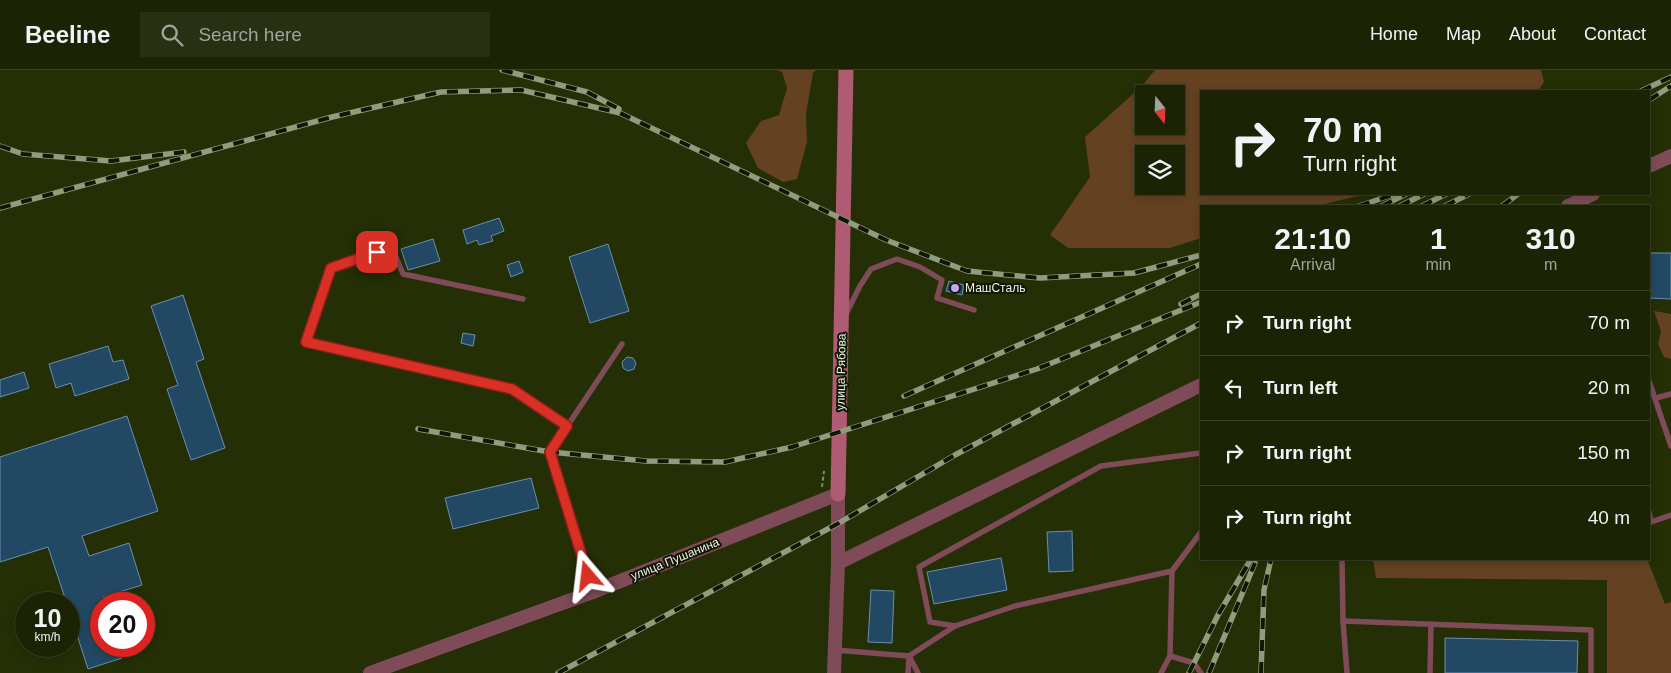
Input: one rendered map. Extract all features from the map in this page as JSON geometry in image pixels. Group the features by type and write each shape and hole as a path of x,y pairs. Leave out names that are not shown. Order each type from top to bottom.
{"main road":[{"name":"улица Рябова","path":"838,494 846,70"}],"street":[{"path":"1650,166 1671,156"},
{"path":"1570,205 1591,195"},
{"path":"838,563 1200,385"},
{"name":"улица Рябова","path":"834,673 838,563 838,494"},
{"name":"улица Пушанина","path":"370,673 593,592 838,494"}],"lane":[{"path":"523,299 403,274 392,247 331,268 306,342 512,389 567,426"},
{"path":"841,322 871,269 897,259 920,267 942,280 937,298 974,310"},
{"path":"593,592 550,452 622,344"},
{"path":"1650,383 1671,446"},
{"path":"1656,398 1671,394"},
{"path":"955,626 930,622 919,566 1101,466 1200,452"},
{"path":"1650,522 1671,516"},
{"path":"1161,673 1170,656 1172,572 1200,533"},
{"path":"1342,560 1346,673"},
{"path":"835,650 909,656 955,626 1016,606 1172,572"},
{"path":"1343,621 1591,630 1591,673"},
{"path":"1430,673 1431,624"},
{"path":"908,673 909,656"},
{"path":"909,656 918,673"},
{"path":"1170,656 1194,662 1201,673"}],"shaded area":[{"path":"777,70 816,70 813,73 806,114 807,142 797,179 783,182 758,168 746,143 761,121 779,115 787,88 782,72"},
{"path":"1155,70 1541,70 1544,82 1539,90 1200,90 1200,195 1363,195 1319,205 1200,205 1200,238 1170,248 1068,248 1050,235 1090,177 1085,137 1135,92 1135,135 1185,135 1185,85 1143,85"},
{"path":"1654,311 1671,314 1671,359 1664,357 1658,344 1661,331"},
{"path":"1373,560 1647,560 1665,604 1671,602 1671,673 1607,673 1607,580 1376,578"}],"building":[{"path":"499,218 504,231 491,236 493,241 479,245 477,240 467,244 463,230"},
{"path":"433,239 440,261 408,270 401,249"},
{"path":"608,244 629,311 590,323 569,257"},
{"path":"1650,253 1671,253 1671,299 1650,298"},
{"path":"519,261 523,272 511,277 507,265"},
{"name":"МашСталь","path":"949,281 964,285 962,295 946,291"},
{"path":"183,295 204,359 196,362 225,448 191,460 167,389 178,385 151,306"},
{"path":"463,333 475,335 473,346 461,343"},
{"path":"108,346 113,362 123,360 129,379 75,396 71,383 56,388 49,364"},
{"path":"627,357 633,358 636,363 634,369 628,371 623,368 622,362"},
{"path":"24,372 29,388 0,397 0,380"},
{"path":"127,416 158,511 82,536 89,556 129,543 142,585 119,592 90,592 90,657 122,658 88,669 80,644 80,592 63,592 48,547 0,562 0,457"},
{"path":"531,478 539,508 453,529 445,498"},
{"path":"1072,531 1073,571 1049,572 1047,532"},
{"path":"1001,558 1007,590 934,604 927,572"},
{"path":"871,590 894,591 892,643 868,642"},
{"path":"1445,638 1578,641 1577,673 1445,673"}],"railway":[{"path":"502,70 587,92 619,109"},
{"path":"1643,90 1671,77"},
{"path":"1650,99 1671,86"},
{"path":"0,208 332,117 441,92 521,90 620,113 886,240 967,271 1040,278 1134,273 1200,255"},
{"path":"0,146 23,154 111,161 184,152"},
{"path":"1362,205 1392,195"},
{"path":"1384,205 1404,195"},
{"path":"1402,205 1422,195"},
{"path":"1424,205 1444,195"},
{"path":"1447,205 1467,195"},
{"path":"1503,205 1517,195"},
{"path":"904,396 1200,264"},
{"path":"1181,304 1200,294"},
{"path":"418,429 550,452 646,461 725,462 792,447 1037,369 1200,302"},
{"path":"558,673 839,523 955,455 1200,324"},
{"path":"1189,673 1218,615 1250,560"},
{"path":"1261,673 1264,590 1271,560"},
{"path":"1209,673 1255,563"}],"place":[{"name":"МашСталь","path":"955,288"}],"route":[{"path":"377,252 331,268 306,342 512,389 567,426 550,452 588,576"}]}
